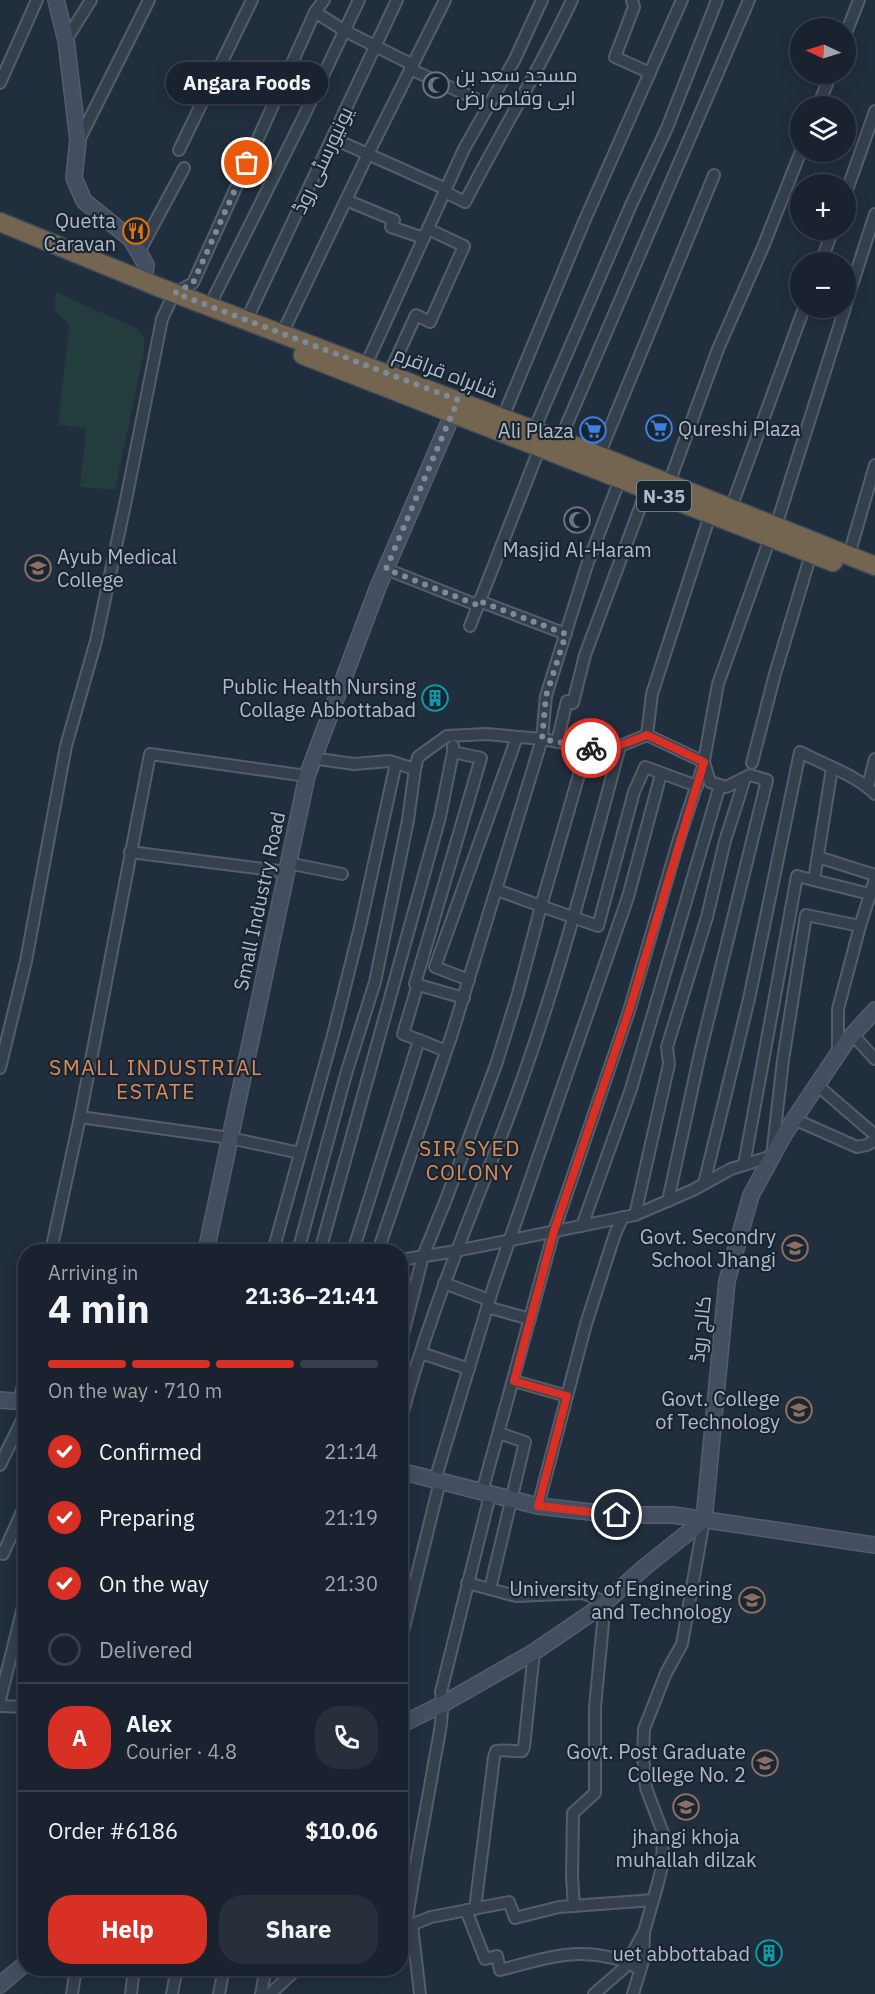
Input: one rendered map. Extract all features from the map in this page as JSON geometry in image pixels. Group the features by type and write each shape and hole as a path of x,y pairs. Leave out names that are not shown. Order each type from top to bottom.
{"highway":[{"name":"شاہراہ قراقرم","path":"0,222 144,280 172,299 209,307 389,374 540,447 710,515 849,555 875,566"},
{"name":"شاہراہ قراقرم","path":"0,234 455,407 502,417 534,429 731,508 811,554 875,578"}],"street":[{"path":"0,82 37,0"},
{"path":"66,40 91,0"},
{"path":"78,140 149,0"},
{"path":"179,150 252,0"},
{"path":"0,1068 26,961 66,746 96,642 162,319 172,299 193,283 315,12 324,0"},
{"path":"209,307 359,0"},
{"name":"یونیورسٹی روڈ","path":"246,321 398,0"},
{"path":"282,334 445,0"},
{"path":"366,365 464,149 515,59 542,0"},
{"path":"332,138 445,190 465,202 550,48 572,0"},
{"path":"502,417 583,224 682,0"},
{"path":"534,429 631,205 667,128 717,0"},
{"path":"560,440 749,0"},
{"path":"852,18 859,0"},
{"path":"58,1 66,40 78,140 74,178 84,201 130,238 146,265 144,280"},
{"path":"634,2 615,57 650,73"},
{"path":"315,12 411,67 489,105"},
{"path":"853,174 875,111"},
{"path":"669,483 718,349 763,248 797,162"},
{"path":"139,252 184,168"},
{"path":"599,455 714,175"},
{"path":"346,200 394,220 391,227 426,234 464,246 430,322 416,315 389,374"},
{"path":"856,272 875,214"},
{"path":"731,508 800,318"},
{"path":"408,1912 443,1704 441,1692 499,1433 554,1231 629,1011 697,786 704,762 718,684 773,532 841,318"},
{"name":"Small Industry Road","path":"207,1244 312,758 386,569 455,407"},
{"path":"470,626 540,447"},
{"path":"849,555 875,465"},
{"path":"380,1244 464,998 542,739 546,696 587,565 620,479"},
{"path":"557,742 567,701 573,703 585,655 647,489"},
{"path":"647,735 652,694 710,515"},
{"path":"752,763 775,674 811,554"},
{"path":"386,569 566,634"},
{"path":"300,1244 346,1074 375,982 408,820 418,757 447,736 454,735 486,734 542,739 598,749 620,746 647,735 704,762 710,782 726,787 750,775 767,780 700,1053 668,1201"},
{"path":"322,1244 440,817 453,752 454,735"},
{"path":"469,980 435,968 517,737"},
{"path":"408,1396 444,1283 517,1094 573,918 620,746"},
{"path":"408,1315 423,1256 446,1202 496,1065 587,747"},
{"path":"446,1051 403,1034 481,758 453,752"},
{"path":"704,1184 749,999 800,752 871,790 875,759"},
{"path":"53,1244 80,1117 150,754 307,776"},
{"path":"312,758 354,764 389,761 415,769"},
{"path":"275,1244 360,927 396,763"},
{"path":"497,890 598,926 634,792 645,767 697,786"},
{"path":"814,880 832,768"},
{"path":"408,1610 438,1481 488,1304 628,897 661,774"},
{"path":"538,1506 586,1324 615,1234 629,1216 669,1064 668,1047 707,917 725,841 745,777"},
{"path":"582,1226 631,1089 720,785"},
{"path":"130,852 342,874"},
{"path":"818,857 875,877 838,1009 838,1054"},
{"path":"744,1165 797,876 870,894"},
{"path":"408,1259 629,1216 668,1201 731,1169 772,1156 783,1060 806,915 860,926"},
{"path":"418,984 464,998"},
{"name":"کالج روڈ","path":"704,1520 727,1281 751,1195 794,1119 838,1054 875,1010"},
{"path":"853,1035 875,1059"},
{"path":"355,1244 419,1040"},
{"path":"817,1085 875,1135"},
{"path":"80,1117 230,1138 300,1153"},
{"path":"794,1119 857,1147 875,1140"},
{"path":"444,1283 488,1304 530,1319"},
{"path":"421,1353 469,1369"},
{"path":"514,1381 567,1396"},
{"path":"0,1400 18,1404"},
{"path":"0,1465 18,1418"},
{"path":"490,1589 525,1442 499,1433"},
{"path":"408,1473 538,1506 617,1515 673,1515 875,1545"},
{"path":"408,1721 443,1704 534,1652 605,1602 704,1520"},
{"path":"633,1994 643,1961 644,1932 662,1866 663,1833 646,1788 643,1756 644,1729 666,1673 682,1644 704,1520"},
{"path":"0,1552 3,1554 18,1521"},
{"path":"467,1583 516,1596 583,1593 605,1602"},
{"path":"574,1906 573,1813 595,1793 595,1707 605,1602"},
{"path":"0,1700 18,1627"},
{"path":"534,1652 524,1748 518,1751 496,1751 494,1757 470,1910 485,1959 496,1956 500,1971 552,1957 582,1953 606,1956 627,1962 640,1969"},
{"path":"0,1706 18,1707"},
{"path":"408,1926 431,1917 509,1902 515,1918 558,1907 653,1900"},
{"path":"594,1994 624,1968 644,1932"},
{"path":"408,1937 420,1994"},
{"path":"0,1985 18,1970"},
{"path":"72,1994 75,1976"},
{"path":"131,1994 133,1976"},
{"path":"172,1994 175,1976"},
{"path":"219,1994 222,1976"},
{"path":"261,1994 264,1976"},
{"path":"270,1994 289,1976"}],"green space":[{"path":"56,292 136,328 144,338 144,352 115,490 80,487 86,428 58,425 69,326 54,310"}],"way so far":[{"path":"247,163 193,283 175,293 458,400 386,569 477,605 479,601 566,634 546,696 542,739 591,748"}],"place":[{"name":"مسجد سعد بن ابی وقاص رض","path":"436,85"},
{"name":"Angara Foods","path":"247,163"},
{"name":"Quetta Caravan","path":"136,231"},
{"name":"Qureshi Plaza","path":"659,428"},
{"name":"Ali Plaza","path":"593,430"},
{"name":"Masjid Al-Haram","path":"577,520"},
{"name":"Ayub Medical College","path":"38,568"},
{"name":"Public Health Nursing Collage Abbottabad","path":"435,698"},
{"name":"Govt. Secondry School Jhangi","path":"795,1248"},
{"name":"Govt. College of Technology","path":"799,1410"},
{"name":"University of Engineering and Technology","path":"752,1600"},
{"name":"Govt. Post Graduate College No. 2","path":"765,1763"},
{"name":"jhangi khoja muhallah dilzak","path":"686,1807"},
{"name":"uet abbottabad","path":"769,1953"}],"district":[{"name":"SMALL INDUSTRIAL ESTATE","path":"156,1079"},
{"name":"SIR SYED COLONY","path":"470,1160"}],"route":[{"path":"591,748 620,746 647,735 704,762 629,1011 554,1231 514,1381 567,1396 538,1506 617,1515"}]}
